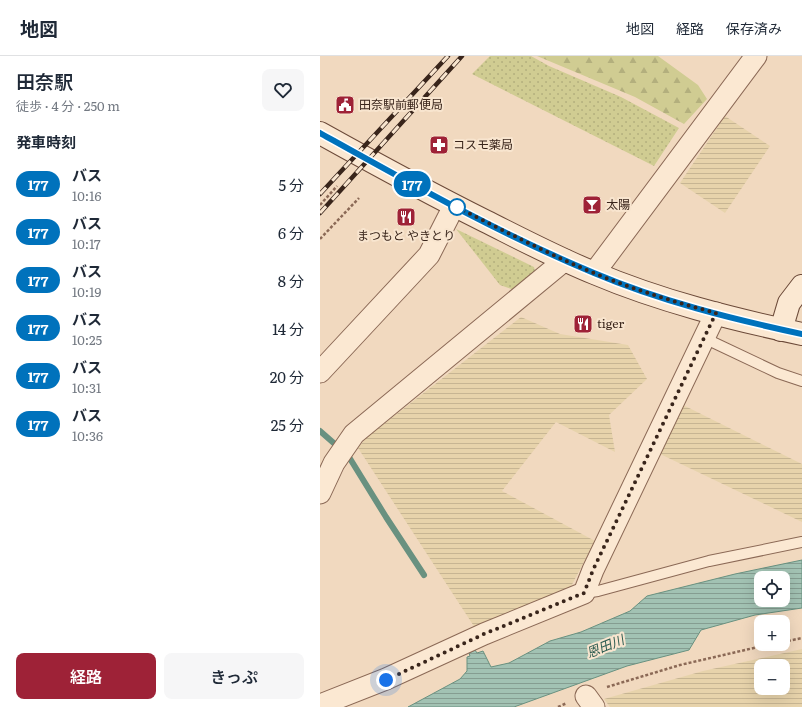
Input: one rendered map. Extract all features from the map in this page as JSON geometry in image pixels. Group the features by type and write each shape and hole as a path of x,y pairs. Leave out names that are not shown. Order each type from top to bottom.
{"main road":[{"path":"320,133 454,206 594,273 662,298 781,330 802,334"},
{"path":"781,330 789,303 802,286"}],"street":[{"path":"594,273 756,56"},
{"path":"320,372 429,255 454,206"},
{"path":"320,494 334,463 354,434 565,260"},
{"path":"320,705 386,680 484,634 584,593 593,570 716,313"}],"lane":[{"path":"704,338 778,373 802,381"},
{"path":"584,593 598,591 709,561 802,542"}],"path":[{"path":"320,205 337,186"},
{"path":"320,239 359,198"},
{"path":"790,641 802,638"},
{"path":"558,707 590,701 612,685 680,665 754,648"}],"shaded area":[{"path":"725,116 770,146 725,213 680,183"},
{"path":"521,317 560,334 628,345 647,379 609,415 615,452 556,422 502,491 595,541 566,596 477,631 358,448 366,438"},
{"path":"683,405 802,464 802,522 658,453"},
{"path":"802,649 802,707 610,707 604,699 703,671 754,660 754,695 790,695 790,659 757,659"}],"green space":[{"path":"490,56 531,56 549,66 621,97 679,128 654,166 472,74"},
{"path":"537,56 658,56 698,85 707,99 684,124 635,97"},
{"path":"456,229 534,267 535,271 514,290 500,285"}],"water":[{"name":"恩田川","path":"802,560 802,608 754,615 701,630 689,650 627,666 514,707 408,707 460,679 467,671 467,657 470,656 469,653 475,650 477,653 483,651 491,667 509,663 550,641 581,632 630,611 647,596 735,574"}],"waterway":[{"path":"320,431 336,445"},
{"path":"349,457 424,575"}],"railway":[{"path":"320,194 448,56"},
{"path":"320,213 462,56"}],"bus line":[{"name":"177","path":"320,133 454,206 540,249 594,273 662,298 781,330 802,334"}],"place":[{"name":"田奈駅前郵便局","path":"345,105"},
{"name":"コスモ薬局","path":"439,145"},
{"name":"太陽","path":"592,205"},
{"name":"まつもと やきとり","path":"406,217"},
{"name":"tiger","path":"583,324"}],"route":[{"path":"386,680 484,634 584,593 593,570 716,313 662,298 594,273 540,249 454,206 457,207"}]}
